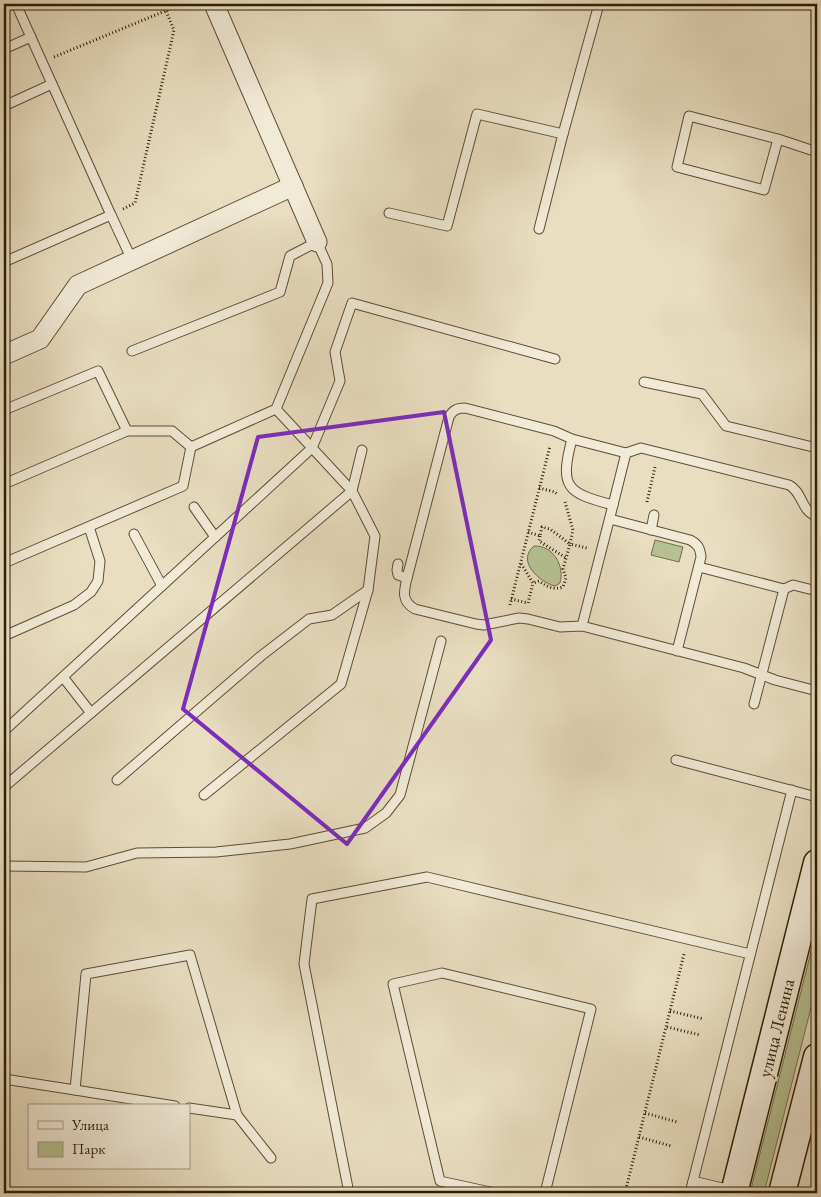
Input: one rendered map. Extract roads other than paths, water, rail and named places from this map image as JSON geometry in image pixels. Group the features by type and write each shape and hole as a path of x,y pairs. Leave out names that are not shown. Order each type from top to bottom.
{"main road":[{"name":"улица Ленина","path":"734,1192 812,909 817,863"},
{"path":"782,1193 817,1056"}],"street":[{"path":"214,4 317,242"},
{"path":"4,355 40,339 78,285 293,186"}],"lane":[{"path":"16,4 132,260"},
{"path":"539,229 599,4"},
{"path":"4,49 31,37"},
{"path":"4,106 52,84"},
{"path":"390,213 447,226 477,114 563,134"},
{"path":"778,139 764,190 677,167 690,116 778,139 817,152"},
{"path":"4,262 111,215"},
{"path":"132,351 280,292 290,256 317,242 327,264 328,283 276,409 191,447"},
{"path":"4,731 312,448 340,381 335,352 352,303 555,359"},
{"path":"4,410 98,371 127,431"},
{"path":"644,382 702,394 726,426 817,448"},
{"path":"817,516 808,512 795,489 789,485 641,448 626,453 572,440 554,431 465,408 452,411 449,417 404,590 408,605 415,609 484,626 519,618 560,627 582,626 744,668 817,691"},
{"path":"204,795 341,684 368,590 375,536 352,491 276,409"},
{"path":"4,484 127,431 172,431 191,447"},
{"path":"572,440 566,462 567,480 579,494 613,505"},
{"path":"4,563 183,486 191,447"},
{"path":"4,787 352,491 362,450"},
{"path":"582,626 626,453"},
{"path":"194,507 215,537"},
{"path":"651,530 654,515"},
{"path":"610,519 690,540 696,543 700,549 699,567 677,651"},
{"path":"4,636 74,605 91,592 98,581 100,561 89,527"},
{"path":"134,534 162,586"},
{"path":"398,564 398,575 408,578"},
{"path":"699,567 784,589 793,584 817,591"},
{"path":"754,704 784,589"},
{"path":"117,780 309,618 332,615 368,590"},
{"path":"4,866 86,867 137,852 216,852 290,844 365,828 386,813 400,795 442,640"},
{"path":"62,677 91,713"},
{"path":"676,760 817,796"},
{"path":"690,1193 792,790"},
{"path":"349,1193 304,964 312,899 427,877 750,954"},
{"path":"75,1090 86,974 190,956 237,1116 271,1158"},
{"path":"495,1193 440,1181 393,984 442,973 591,1009 545,1193"},
{"path":"4,1080 162,1104"},
{"path":"190,1108 237,1116"},
{"path":"692,1181 734,1192"}]}
